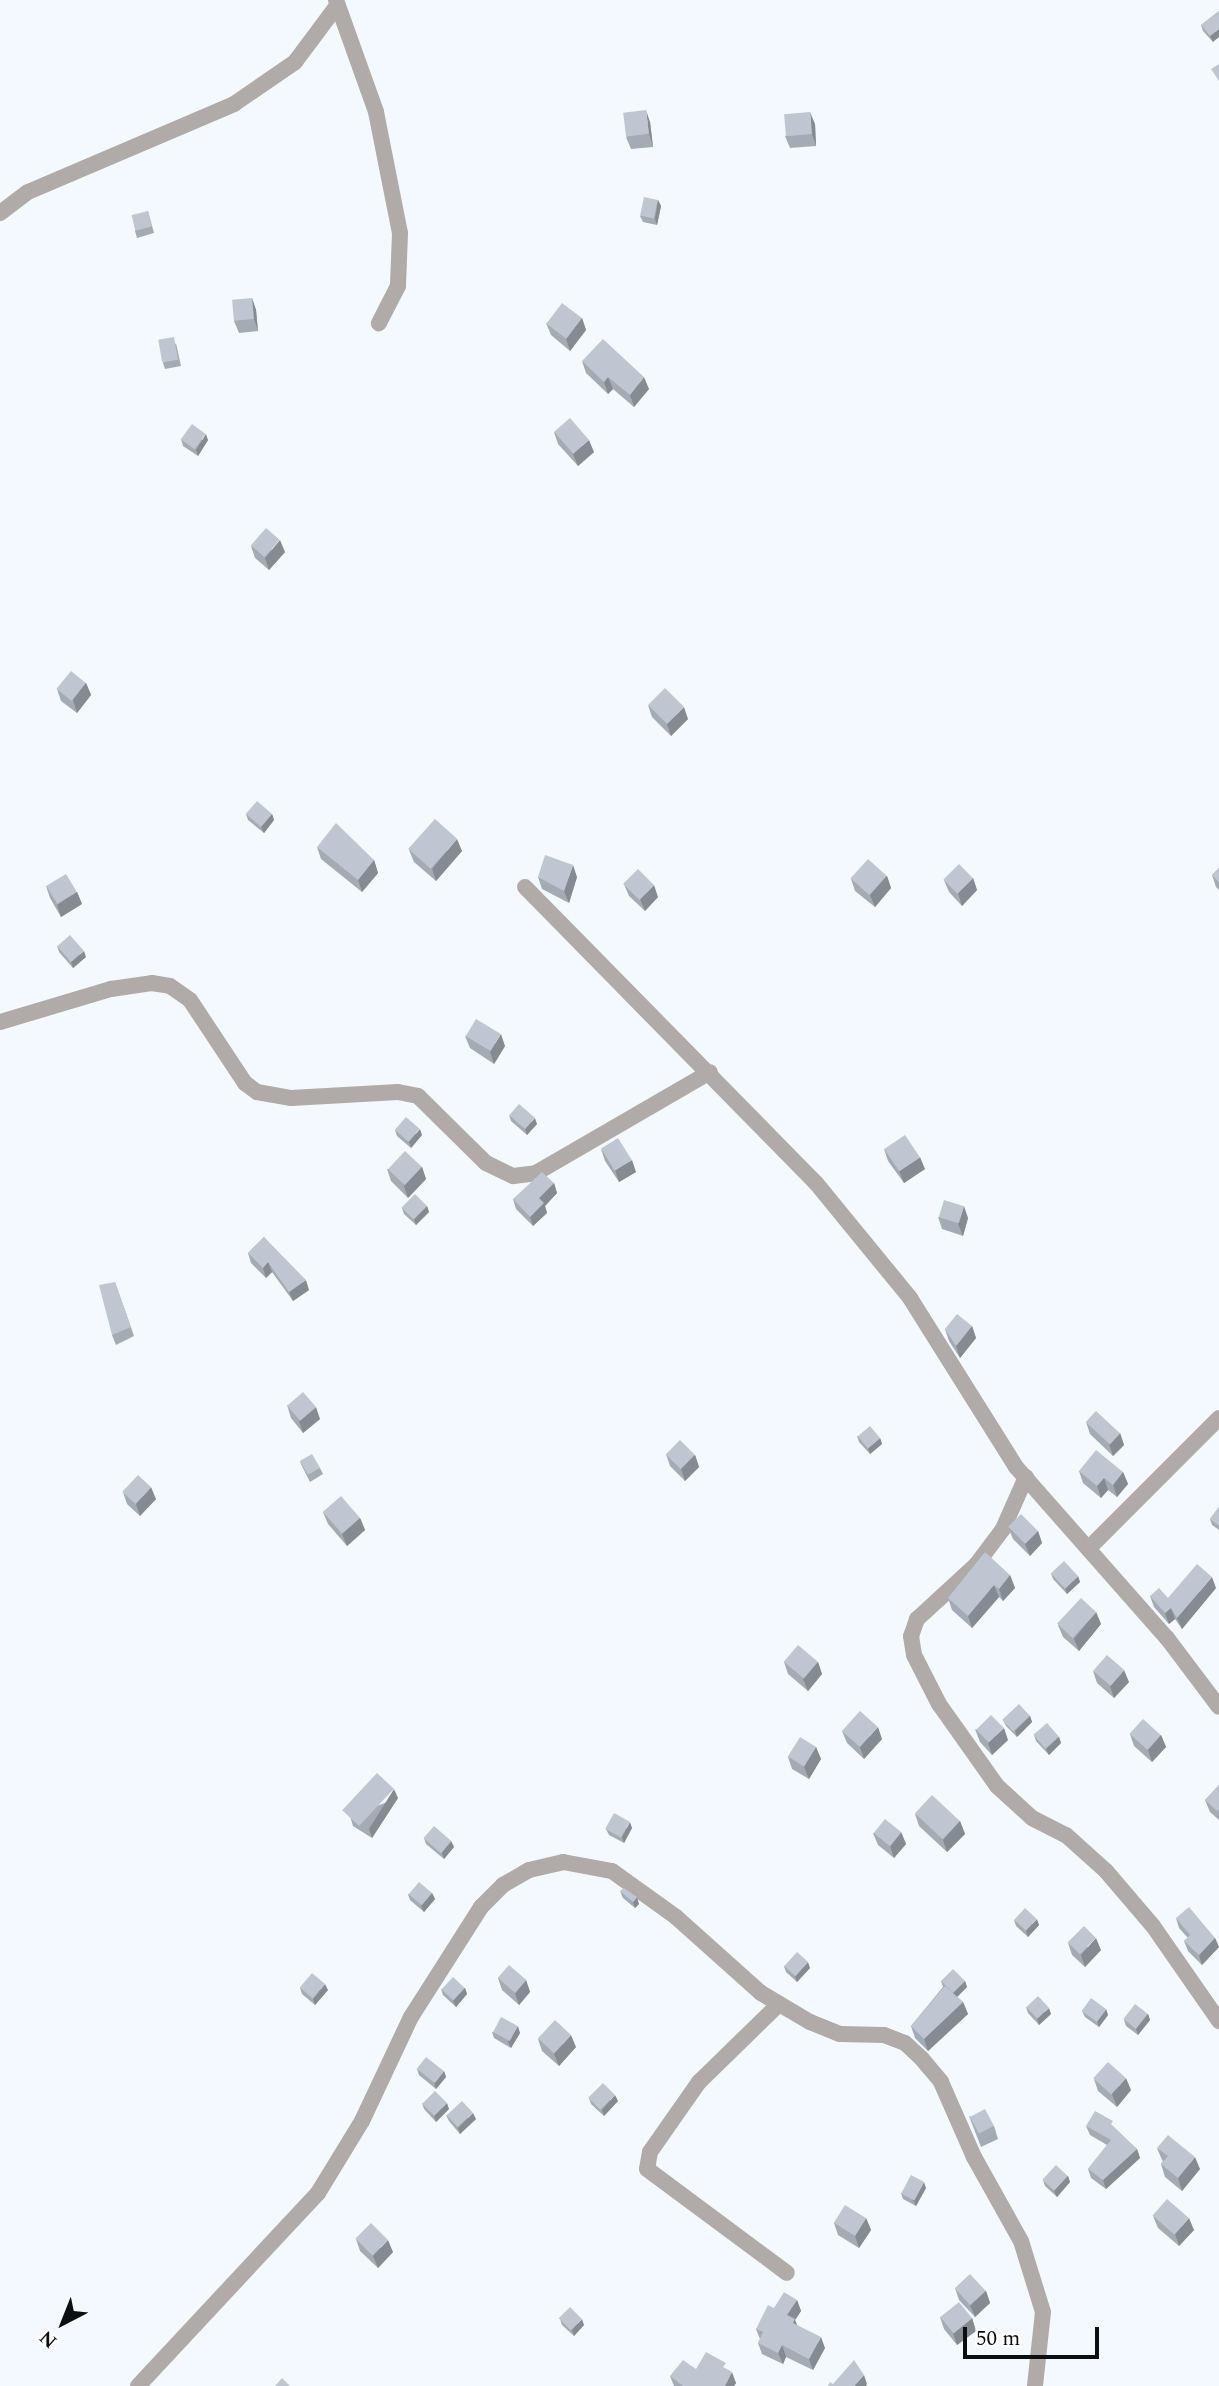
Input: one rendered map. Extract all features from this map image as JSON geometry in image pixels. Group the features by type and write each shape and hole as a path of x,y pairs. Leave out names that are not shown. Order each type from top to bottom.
{"street":[{"path":"0,214 53,181 234,104 295,62 336,3"},
{"path":"336,3 376,112 400,233 398,286 379,323"},
{"path":"525,887 710,1072 816,1183 910,1298 1026,1477 1089,1548 1219,1707"},
{"path":"0,1022 111,989 152,983 170,986 190,1000 245,1083 257,1092 291,1098 398,1092 418,1096 486,1163 513,1176 536,1173 710,1072"},
{"path":"1089,1548 1219,1418"},
{"path":"1026,1477 1003,1530 976,1565 917,1619 911,1636 914,1655 939,1704 997,1786 1032,1818 1066,1835 1106,1871 1153,1926 1219,2021"},
{"path":"138,2386 318,2193 362,2121 411,2017 481,1907 503,1885 529,1870 563,1862 612,1871 779,2004 840,2034 884,2035 905,2043 941,2082 974,2157 1021,2241 1043,2312 1035,2386"},
{"path":"779,2004 699,2082 650,2152 647,2169 787,2273"}],"building":[{"path":"1219,11 1219,29 1210,36 1201,25"},
{"path":"1219,64 1219,81 1211,69"},
{"path":"646,110 649,134 626,137 623,113"},
{"path":"810,112 812,134 786,136 784,114"},
{"path":"644,197 658,200 654,218 640,216"},
{"path":"148,211 152,227 135,231 132,215"},
{"path":"252,298 254,319 234,321 232,300"},
{"path":"562,303 582,318 566,339 546,324"},
{"path":"174,337 178,360 162,362 158,340"},
{"path":"603,339 644,377 630,395 608,377 604,382 582,361"},
{"path":"570,418 589,440 573,454 554,432"},
{"path":"192,424 206,434 195,449 181,439"},
{"path":"266,528 280,540 264,557 251,545"},
{"path":"71,671 86,683 71,701 57,689"},
{"path":"665,688 684,707 667,724 648,705"},
{"path":"257,801 272,814 261,827 246,814"},
{"path":"435,819 457,839 431,869 408,849"},
{"path":"336,823 374,860 358,880 317,847"},
{"path":"545,855 573,865 564,891 538,877"},
{"path":"868,859 887,876 869,895 851,878"},
{"path":"959,864 973,878 958,894 943,880"},
{"path":"1219,868 1219,882 1212,875"},
{"path":"638,869 654,885 639,900 623,884"},
{"path":"66,874 77,892 57,904 46,886"},
{"path":"70,935 84,951 71,962 57,946"},
{"path":"476,1019 501,1034 491,1051 466,1036"},
{"path":"519,1104 535,1118 525,1129 509,1115"},
{"path":"406,1117 420,1129 408,1142 395,1130"},
{"path":"905,1135 920,1157 899,1171 884,1149"},
{"path":"618,1138 632,1160 615,1171 601,1149"},
{"path":"405,1151 422,1167 405,1185 388,1169"},
{"path":"542,1172 554,1183 539,1198 544,1203 530,1217 513,1199"},
{"path":"415,1194 427,1206 414,1219 402,1207"},
{"path":"944,1200 964,1206 959,1223 939,1217"},
{"path":"264,1237 306,1280 289,1292 268,1262 263,1268 248,1253"},
{"path":"115,1282 131,1327 112,1335 99,1285"},
{"path":"957,1314 972,1326 956,1346 945,1329"},
{"path":"303,1392 316,1407 300,1421 287,1406"},
{"path":"1096,1411 1120,1434 1110,1444 1086,1422"},
{"path":"870,1426 880,1438 868,1449 858,1436"},
{"path":"680,1440 695,1455 681,1469 666,1454"},
{"path":"1096,1450 1123,1472 1113,1485 1104,1478 1097,1486 1079,1471"},
{"path":"312,1454 320,1468 308,1475 300,1461"},
{"path":"138,1475 151,1487 135,1504 122,1492"},
{"path":"341,1496 360,1518 342,1534 323,1512"},
{"path":"1219,1507 1219,1526 1210,1519"},
{"path":"1021,1514 1038,1531 1025,1544 1008,1527"},
{"path":"985,1552 1010,1575 999,1589 994,1585 968,1616 948,1598"},
{"path":"1064,1561 1078,1576 1065,1589 1051,1573"},
{"path":"1197,1564 1212,1577 1177,1618 1171,1608 1165,1613 1150,1596 1159,1588 1168,1598"},
{"path":"1081,1598 1096,1612 1072,1638 1057,1624"},
{"path":"798,1645 818,1662 804,1679 784,1662"},
{"path":"1107,1655 1124,1670 1111,1686 1093,1671"},
{"path":"1019,1704 1030,1716 1013,1731 1002,1720"},
{"path":"860,1711 878,1727 860,1747 842,1731"},
{"path":"991,1715 1004,1728 989,1743 976,1730"},
{"path":"1143,1719 1161,1735 1147,1750 1130,1734"},
{"path":"1047,1723 1059,1737 1045,1748 1033,1735"},
{"path":"800,1737 816,1747 804,1767 788,1757"},
{"path":"377,1773 394,1789 359,1826 342,1810"},
{"path":"1219,1785 1219,1809 1217,1811 1205,1800"},
{"path":"932,1795 960,1821 943,1839 915,1813"},
{"path":"614,1813 630,1822 621,1837 605,1829"},
{"path":"885,1819 901,1832 890,1846 874,1833"},
{"path":"434,1826 451,1841 441,1853 424,1838"},
{"path":"419,1882 432,1893 422,1905 409,1894"},
{"path":"624,1888 637,1897 633,1902 620,1891"},
{"path":"1189,1907 1215,1938 1199,1955 1184,1941 1190,1935 1176,1918"},
{"path":"1025,1908 1037,1919 1026,1931 1014,1920"},
{"path":"1084,1926 1096,1938 1080,1954 1068,1942"},
{"path":"797,1952 808,1962 795,1976 784,1966"},
{"path":"509,1965 526,1980 515,1993 498,1978"},
{"path":"953,1969 965,1981 953,1993 941,1981"},
{"path":"312,1973 325,1984 313,1998 300,1988"},
{"path":"453,1977 465,1988 453,2000 441,1989"},
{"path":"945,1986 963,2002 924,2039 911,2026"},
{"path":"1038,1996 1049,2008 1037,2019 1026,2007"},
{"path":"1091,1998 1106,2009 1097,2022 1082,2011"},
{"path":"1135,2004 1148,2014 1136,2029 1123,2019"},
{"path":"501,2017 518,2026 510,2041 493,2032"},
{"path":"555,2020 571,2035 554,2053 538,2038"},
{"path":"426,2057 444,2071 435,2083 417,2069"},
{"path":"1108,2062 1126,2078 1111,2094 1093,2078"},
{"path":"603,2083 615,2095 600,2110 588,2098"},
{"path":"435,2091 447,2103 434,2116 422,2104"},
{"path":"462,2101 473,2113 458,2127 447,2115"},
{"path":"985,2109 994,2126 979,2134 970,2117"},
{"path":"1095,2111 1113,2121 1111,2124 1137,2149 1103,2180 1088,2169 1111,2140 1086,2126"},
{"path":"1168,2135 1195,2157 1178,2178 1161,2164 1168,2156 1157,2148"},
{"path":"1056,2165 1068,2176 1054,2191 1042,2180"},
{"path":"911,2175 924,2182 914,2201 901,2194"},
{"path":"1167,2199 1189,2218 1174,2235 1153,2216"},
{"path":"845,2205 866,2218 855,2236 834,2223"},
{"path":"371,2223 388,2240 372,2256 355,2239"},
{"path":"970,2274 986,2291 970,2305 955,2288"},
{"path":"784,2292 797,2300 787,2315 795,2319 793,2323 821,2337 809,2359 782,2345 778,2353 758,2343 763,2332 756,2329 768,2305 774,2308"},
{"path":"959,2302 972,2318 954,2333 940,2317"},
{"path":"570,2307 582,2319 571,2330 559,2318"},
{"path":"706,2352 726,2363 723,2367 732,2372 725,2386 683,2386 670,2376 683,2360 696,2369"},
{"path":"854,2360 864,2375 854,2386 828,2386 830,2382 833,2384"},
{"path":"282,2378 290,2386 275,2386"}]}
